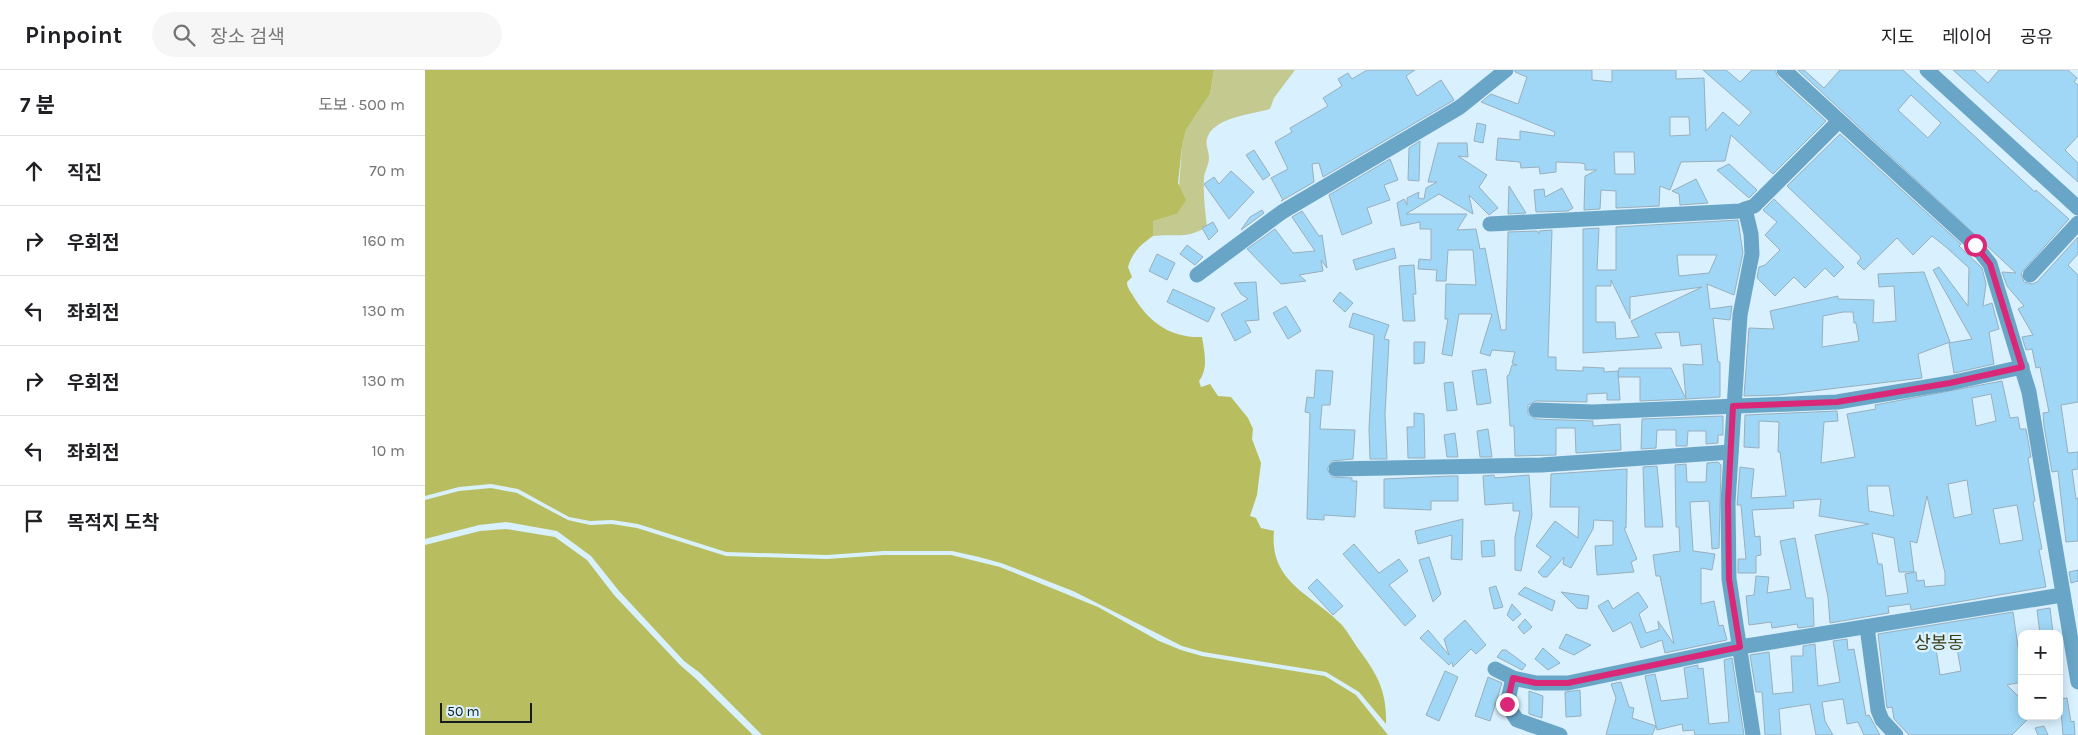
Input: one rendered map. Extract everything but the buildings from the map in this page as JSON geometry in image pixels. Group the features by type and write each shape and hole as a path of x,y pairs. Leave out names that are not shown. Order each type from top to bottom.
{"street":[{"path":"1197,275 1282,212 1461,107 1507,70"},
{"path":"1783,70 1975,245 1990,264 2029,392 2078,682"},
{"path":"1927,70 2078,208"},
{"path":"1490,224 1745,209 1754,206 1839,121"},
{"path":"1745,209 1751,234 1751,254 1740,315 1733,406 1728,502 1729,579 1753,735"},
{"path":"2030,275 2078,223"},
{"path":"1536,410 1593,412 1837,402 1950,383 2022,367"},
{"path":"1336,469 1541,464 1731,452"},
{"path":"1495,669 1513,678 1536,683 1568,683 1740,647 2062,595"},
{"path":"1867,626 1878,710 1882,720 1896,735"},
{"path":"1513,678 1507,704 1517,720 1560,735"}],"shaded area":[{"path":"425,70 1214,70 1210,94 1186,130 1182,146 1178,183 1186,200 1177,214 1153,221 1153,236 1137,249 1132,257 1128,267 1132,277 1127,284 1141,308 1163,328 1181,335 1202,337 1205,365 1199,381 1201,387 1210,384 1218,396 1231,397 1248,418 1253,429 1252,439 1261,463 1257,495 1250,516 1256,518 1261,528 1274,531 1274,549 1278,563 1285,575 1295,586 1342,625 1370,666 1383,692 1386,724 1359,692 1326,672 1203,652 1182,646 1073,591 1001,563 979,557 952,551 884,551 827,555 726,552 638,524 612,520 590,521 569,517 518,489 491,484 459,487 425,496"},
{"path":"1214,70 1295,70 1274,98 1270,109 1227,120 1219,124 1208,136 1209,160 1204,183 1207,227 1186,235 1153,236 1152,221 1177,214 1182,146 1186,130 1210,94"},
{"path":"491,488 517,493 568,520 590,525 612,524 637,528 726,556 827,559 884,555 951,555 1000,567 1098,607 1159,641 1181,650 1202,656 1325,676 1356,695 1388,735 762,735 700,673 684,661 619,591 591,556 557,531 506,522 479,525 425,539 425,500 459,491"},
{"path":"506,529 555,537 587,560 614,595 680,665 753,735 425,735 425,545 480,531"}],"district":[{"name":"상봉동","path":"1939,643"}],"route":[{"path":"1507,704 1513,678 1536,683 1568,683 1740,647 1729,579 1728,502 1733,406 1837,402 1950,383 2022,367 1990,264 1975,245"}]}
